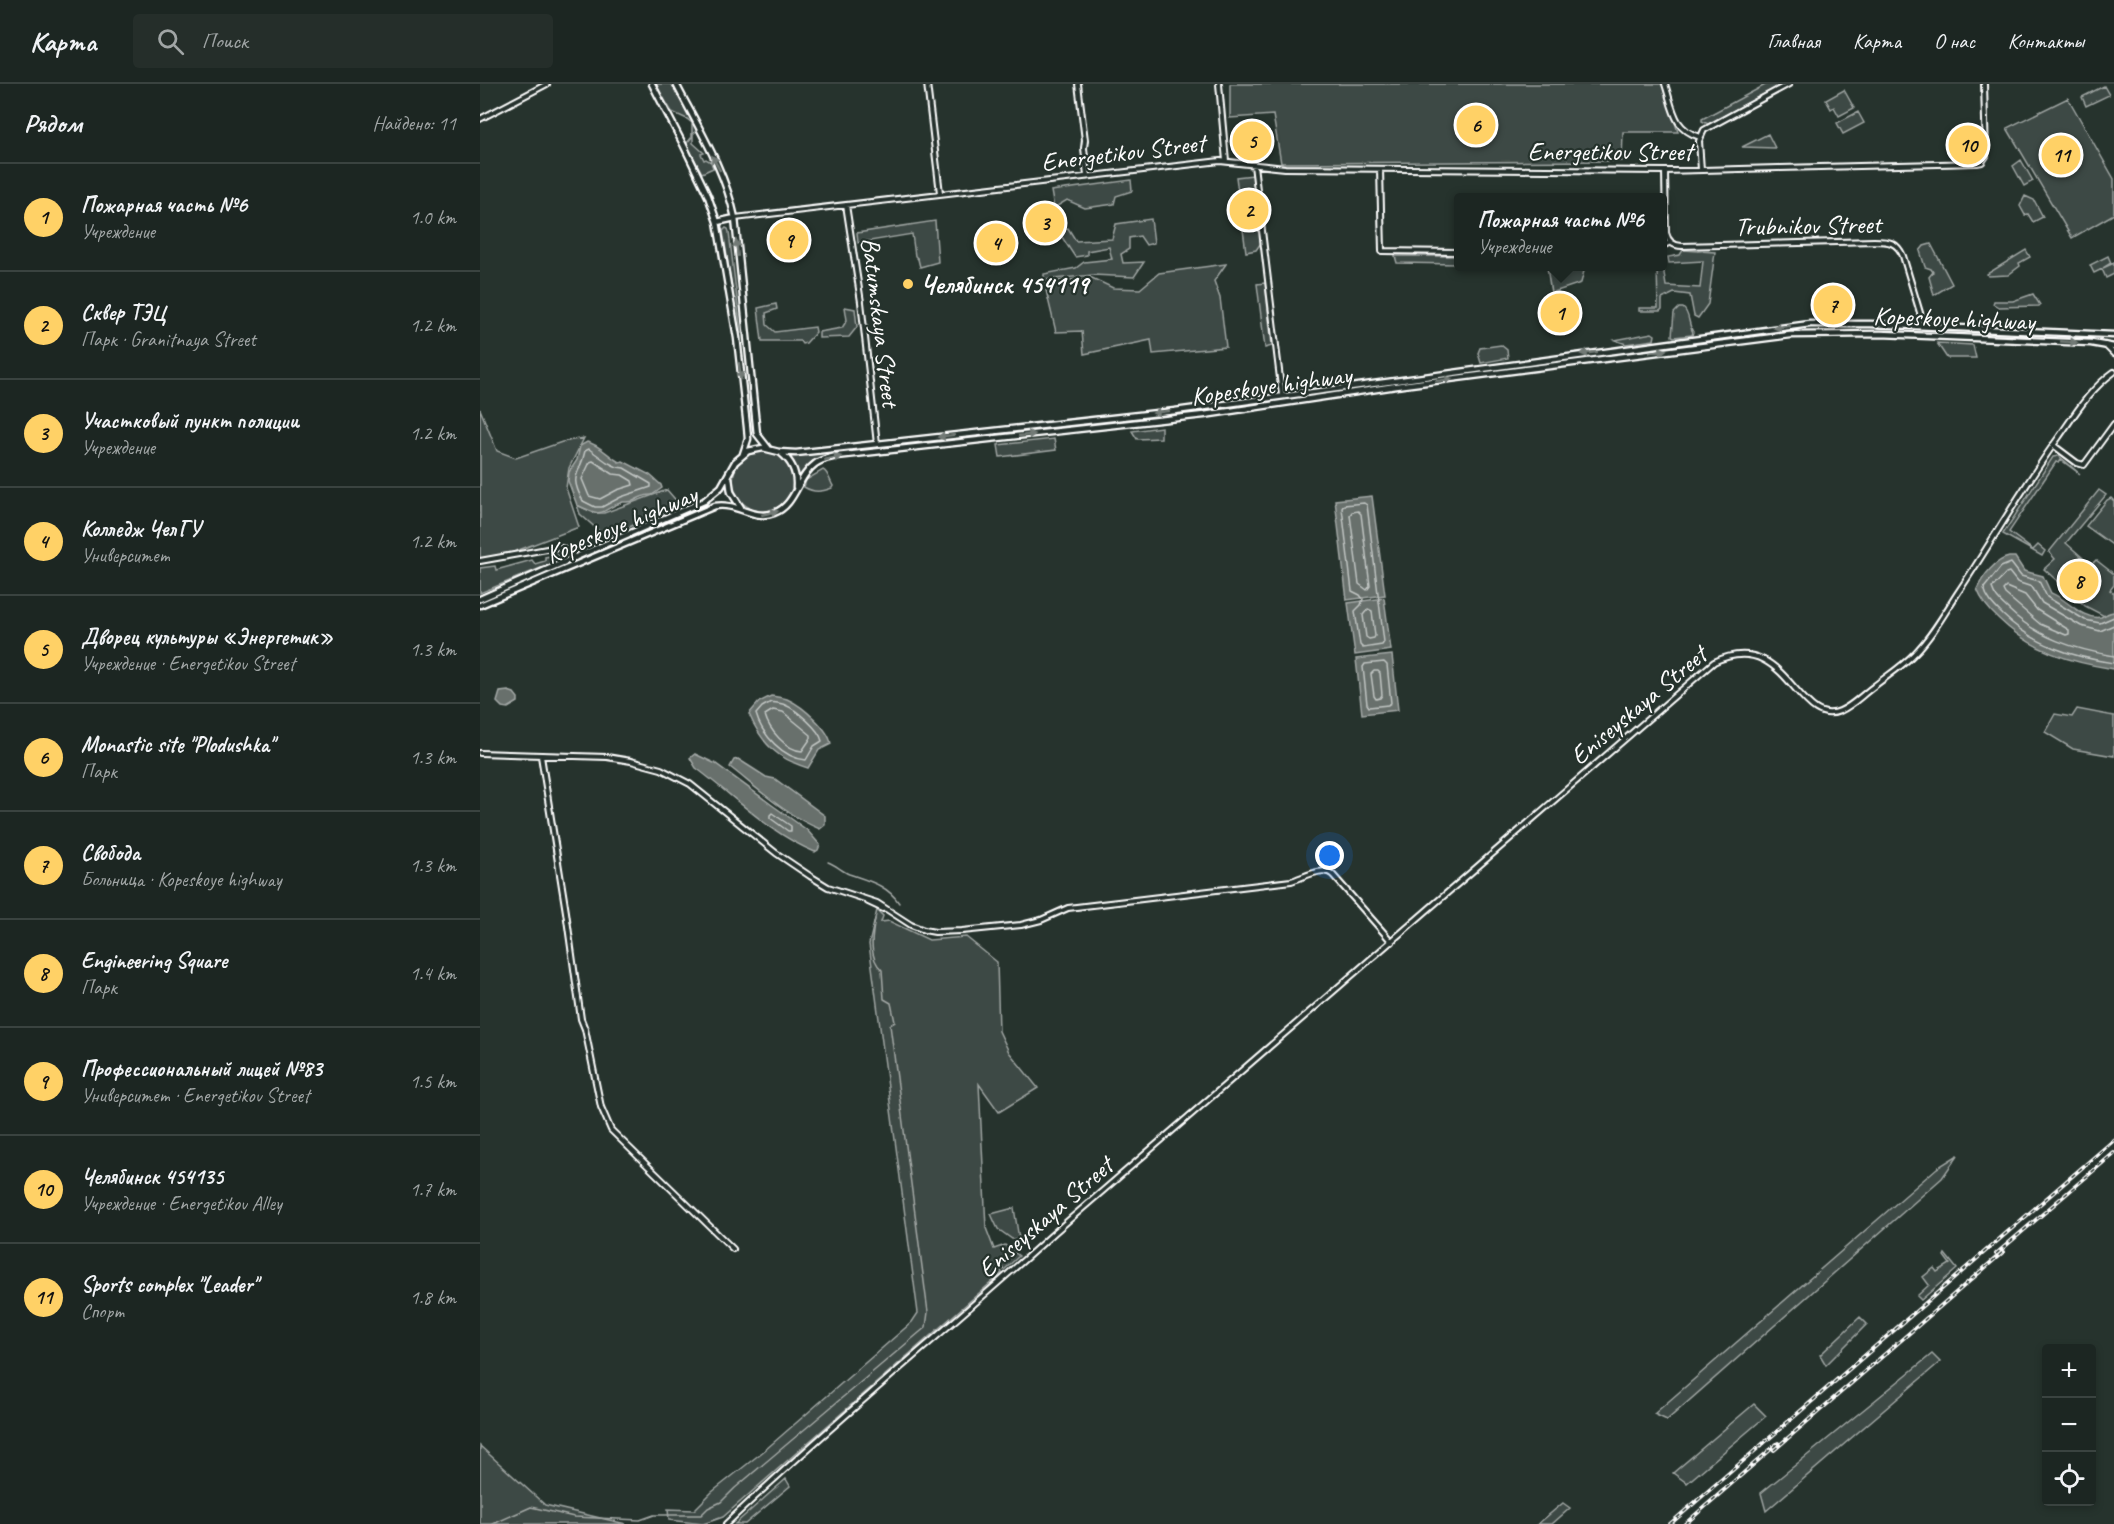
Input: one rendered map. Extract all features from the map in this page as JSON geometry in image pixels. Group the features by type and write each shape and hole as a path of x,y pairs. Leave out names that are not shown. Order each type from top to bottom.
{"main road":[{"path":"652,84 684,146 717,222 736,338 748,435 743,454"},
{"path":"676,84 722,174 730,197 735,218 757,434 768,448"},
{"path":"717,222 735,218"},
{"name":"Kopeskoye highway","path":"768,448 779,452 796,453 1175,411 1810,324 1924,326 2114,335"},
{"path":"1924,326 1927,336"},
{"name":"Kopeskoye highway","path":"480,605 715,506 726,505 742,508 758,515 770,514 784,508 812,466 820,460 837,456 1204,415 1790,335 1836,333 1927,336 2114,347"},
{"path":"736,338 747,337"},
{"path":"1553,358 1554,366"},
{"path":"1527,362 1528,369"},
{"path":"1282,395 1283,403"},
{"path":"743,454 752,449 768,448"},
{"path":"779,452 787,458 795,471 796,486 793,495"},
{"name":"Kopeskoye highway","path":"480,599 704,501 717,492 735,462 743,454"},
{"path":"730,472 731,492 735,501 742,508"}],"street":[{"path":"480,119 547,84"},
{"path":"927,84 940,194"},
{"path":"1078,84 1087,176"},
{"path":"1219,84 1226,161"},
{"path":"1665,84 1680,126 1700,137"},
{"path":"1701,170 1700,137 1708,127 1789,84"},
{"name":"Energetikov Street","path":"735,218 1226,161 1285,168 1665,171 1975,164 1984,160 1986,152 1984,84"},
{"path":"1254,165 1282,395"},
{"path":"1380,169 1382,251 1454,252"},
{"path":"1665,171 1665,193"},
{"name":"Batumskaya Street","path":"846,205 861,302 877,444"},
{"path":"1667,235 1671,242 1667,244"},
{"name":"Trubnikov Street","path":"1671,242 1682,246 1893,243 1903,256 1924,326"},
{"path":"2104,345 2114,354"},
{"name":"Eniseyskaya Street","path":"726,1524 786,1467 1054,1233 1714,662 1741,654 1757,657 1776,669 1816,710 1824,714 1841,711 1900,667 1927,638 2053,445 2092,391 2114,372"},
{"path":"2053,445 2077,463 2084,465 2114,424"},
{"name":"Kopeskoye highway","path":"480,561 558,547 568,550 575,559"},
{"path":"480,753 607,757 661,770 690,784 777,853 828,887 877,903 911,925 935,932 1031,923 1068,908 1290,881 1322,870 1329,871 1392,942"},
{"path":"541,756 581,1019 601,1107 611,1130 733,1249"}],"shaded area":[{"path":"655,84 672,84 697,130 693,134 693,143 704,153 701,154 704,160 711,162 713,168 702,173 686,144 692,137 692,123 672,112"},
{"path":"1230,84 1663,84 1678,132 1623,132 1622,161 1281,163 1273,115 1230,118"},
{"path":"1767,84 1783,84 1708,124 1702,121 1702,119"},
{"path":"2104,86 2109,95 2086,106 2082,97"},
{"path":"1844,90 1854,108 1839,116 1826,100"},
{"path":"2068,98 2114,179 2114,214 2072,238 2007,128"},
{"path":"1858,112 1864,123 1843,134 1837,123"},
{"path":"1768,134 1775,148 1742,147"},
{"path":"2021,160 2033,181 2024,186 2013,166"},
{"path":"1253,175 1261,243 1256,250 1246,252 1236,177"},
{"path":"1131,180 1132,191 1116,196 1114,204 1085,208 1067,200 1054,208 1051,191"},
{"path":"2025,196 2034,200 2043,217 2033,222 2028,214 2025,215 2020,206"},
{"path":"1151,219 1154,243 1146,245 1140,236 1129,238 1129,249 1121,254 1123,263 1144,262 1134,277 1093,275 1044,280 1044,274 1076,268 1084,262 1112,259 1109,247 1087,251 1087,255 1075,257 1060,234 1040,235 1040,231 1068,228 1076,241 1112,239 1116,224"},
{"path":"935,221 938,262 920,267 915,256 912,234 858,243 857,233"},
{"path":"726,228 729,232 741,333 739,333 723,231"},
{"path":"1931,244 1952,284 1934,295 1929,277 1933,272 1925,267 1920,251 1924,246"},
{"path":"1683,250 1715,252 1708,304 1698,318 1694,316 1690,295 1674,293 1662,299 1660,311 1639,311 1639,308 1658,308 1657,271 1664,271 1666,286 1700,288 1703,261 1669,263 1668,257 1680,255"},
{"path":"2026,250 2030,257 2019,263 2020,266 2008,275 1988,276 1987,274"},
{"path":"1395,256 1454,256 1454,264 1397,263"},
{"path":"2108,256 2111,263 2103,268 2114,263 2114,274 2106,278 2102,269 2094,273 2090,265"},
{"path":"1226,264 1214,281 1220,298 1226,347 1153,354 1151,340 1084,354 1082,331 1056,332 1044,282 1092,278 1113,288 1140,289 1159,273"},
{"path":"1548,271 1584,271 1581,283 1551,293"},
{"path":"1265,283 1272,346 1265,348 1257,284"},
{"path":"2033,294 2039,306 1998,307 1993,304 1994,301 2013,301"},
{"path":"776,304 777,309 766,313 767,325 775,332 815,327 816,332 806,343 762,341 758,308"},
{"path":"845,307 855,309 857,327 849,337 819,338 819,332 842,328 847,320"},
{"path":"1679,308 1683,308 1687,313 1692,335 1672,336 1674,313"},
{"path":"1652,333 1655,335 1654,340 1626,344 1615,340"},
{"path":"1937,343 1973,345 1976,358 1947,358"},
{"path":"1501,345 1507,350 1508,358 1481,363 1478,353 1480,348"},
{"path":"1259,402 1221,410 838,453 838,451"},
{"path":"480,409 497,451 516,458 562,442 584,438 569,468 566,488 579,527 503,556 480,560"},
{"path":"1161,427 1161,438 1137,439 1132,431"},
{"path":"1054,439 1056,450 1000,457 998,445"},
{"path":"763,451 780,456 788,464 793,481 788,498 780,506 763,511 746,506 738,498 733,481 738,464 746,456"},
{"path":"835,452 813,461 798,479 797,470 789,456"},
{"path":"2059,456 2080,474 2061,460 2059,463 2056,462 2009,532 2033,550 2038,545 2045,551 2042,556 2003,534 2053,457"},
{"path":"823,470 829,477 832,488 818,491 804,487 806,480"},
{"path":"667,490 680,505 606,537 580,514 577,505 594,513 604,513"},
{"path":"2099,490 2106,495 2066,543 2091,565 2096,560 2114,574 2114,585 2110,590 2114,593 2114,621 2085,606 2044,569 2055,559 2049,552"},
{"path":"2111,498 2114,501 2114,546 2086,526"},
{"path":"557,555 565,558 480,593 480,568 495,566 496,570 532,560 535,564 545,561 545,557"},
{"path":"2077,709 2114,716 2114,756 2073,749 2045,732 2055,714 2072,717"},
{"path":"877,910 883,916 881,922 889,921 929,940 966,937 997,962 999,1031 1009,1052 1038,1088 999,1112 979,1084 986,1228 994,1249 1005,1245 1019,1256 1004,1270 999,1264 1002,1273 723,1517 703,1524 669,1520 668,1509 694,1510 712,1492 765,1450 912,1322 918,1313 869,944"},
{"path":"1958,1155 1942,1178 1667,1420 1654,1414 1937,1168"},
{"path":"1014,1208 1019,1239 1012,1239 998,1229 991,1214"},
{"path":"1945,1254 1957,1269 1921,1300 1917,1296 1929,1285 1923,1277 1934,1268 1937,1272 1950,1264"},
{"path":"1860,1317 1867,1324 1826,1365 1820,1355"},
{"path":"1932,1354 1940,1362 1766,1511 1761,1493"},
{"path":"1754,1404 1766,1416 1687,1483 1673,1473"},
{"path":"480,1446 545,1505 626,1524 480,1524"},
{"path":"786,1479 790,1486 745,1524 735,1524"},
{"path":"1563,1503 1570,1508 1552,1524 1538,1524"}],"water":[{"path":"587,442 596,445 619,462 623,461 650,475 662,488 652,495 623,502 599,513 577,505 568,481 569,472 577,460 580,446"},
{"path":"1372,496 1385,595 1347,600 1335,500"},
{"path":"2015,557 2024,571 2043,576 2051,593 2088,616 2101,617 2114,612 2114,669 2067,659 2038,647 2012,630 1992,612 1977,589 1990,569 1999,561"},
{"path":"1384,598 1391,650 1355,655 1348,603"},
{"path":"1392,655 1398,710 1362,714 1356,659"},
{"path":"500,692 514,693 518,702 508,708 502,707 497,702"},
{"path":"771,696 787,699 801,707 820,725 829,738 831,744 819,750 808,768 787,760 771,748 754,725 749,714 759,702"},
{"path":"695,754 716,764 807,830 820,845 818,850 815,852 799,844 753,814 696,768 690,758"},
{"path":"738,759 766,777 775,779 825,816 825,825 820,829 808,824 773,801 730,767 734,760"}],"waterway":[{"path":"828,862 849,874 883,888 899,903"},
{"path":"493,1524 531,1507 574,1517 640,1520 654,1515 701,1515 708,1508 721,1502 926,1327 928,1312 890,1025 895,1022 891,1003 884,999 882,970 873,953 872,939 875,919"}],"railway":[{"path":"1670,1524 2114,1140"},
{"path":"1996,1254 2114,1153"},
{"path":"1774,1450 2003,1252"},
{"path":"1685,1524 1778,1443"}],"place":[{"name":"Monastic site \"Plodushka\"","path":"1476,125"},
{"name":"Дворец культуры «Энергетик»","path":"1252,141"},
{"name":"Челябинск 454135","path":"1968,145"},
{"name":"Sports complex \"Leader\"","path":"2061,155"},
{"name":"Сквер ТЭЦ","path":"1249,210"},
{"name":"Участковый пункт полиции","path":"1045,223"},
{"name":"Профессиональный лицей №83","path":"789,240"},
{"name":"Колледж ЧелГУ","path":"996,243"},
{"name":"Челябинск 454119","path":"908,284"},
{"name":"Свобода","path":"1833,305"},
{"name":"Пожарная часть №6","path":"1560,313"},
{"name":"Engineering Square","path":"2079,581"}]}
